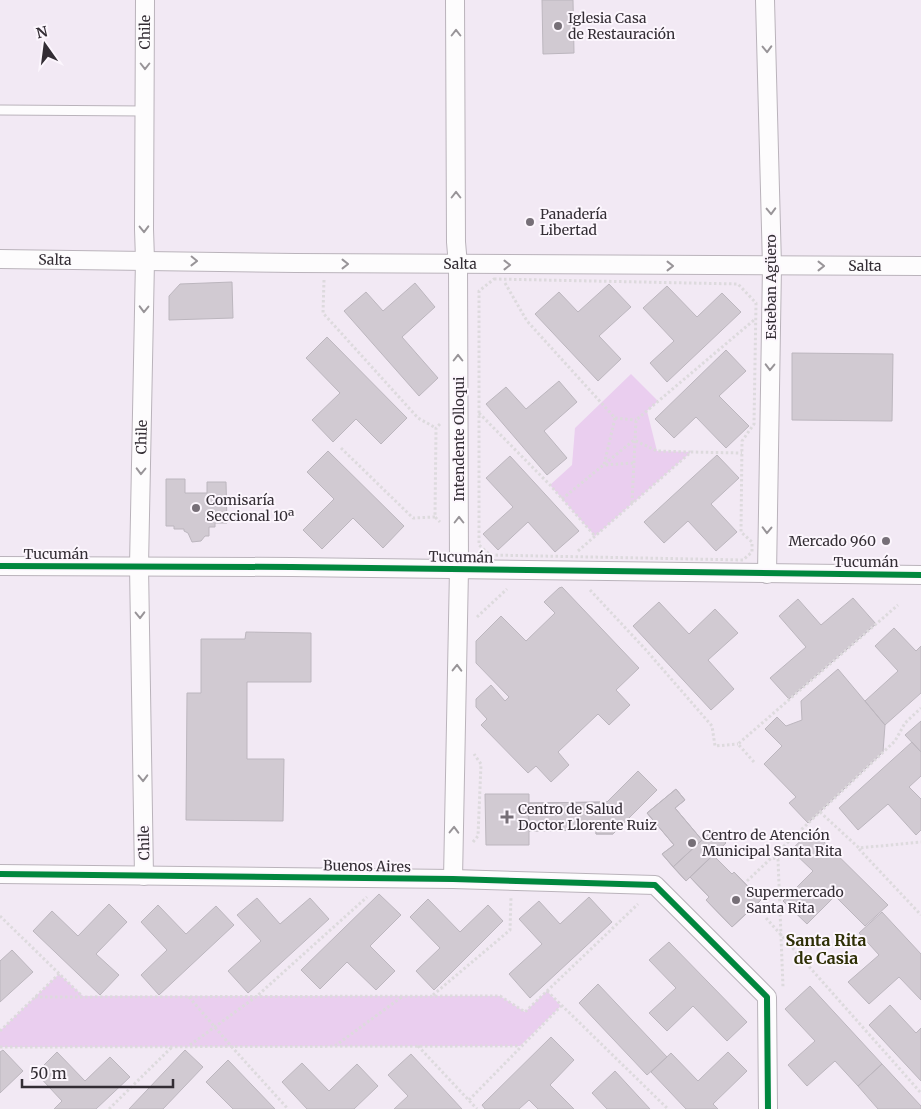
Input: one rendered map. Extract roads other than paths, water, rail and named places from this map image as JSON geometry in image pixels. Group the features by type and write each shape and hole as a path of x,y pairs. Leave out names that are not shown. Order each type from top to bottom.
{"street":[{"name":"Chile","path":"144,876 140,566 145,260 146,0"},
{"name":"Intendente Olloqui","path":"453,879 459,569 456,0"},
{"name":"Esteban Agüero","path":"766,0 772,266 767,574"},
{"name":"Salta","path":"0,259 458,265 921,266"},
{"name":"Tucumán","path":"0,566 921,575"},
{"name":"Buenos Aires","path":"0,874 453,879 654,885 767,997 768,1109"}],"lane":[{"path":"0,110 145,112"}],"place":[{"name":"Iglesia Casa de Restauración","path":"558,26"},
{"name":"Panadería Libertad","path":"530,222"},
{"name":"Comisaría Seccional 10ª","path":"196,508"},
{"name":"Mercado 960","path":"886,541"},
{"name":"Centro de Salud Doctor Llorente Ruiz","path":"507,817"},
{"name":"Centro de Atención Municipal Santa Rita","path":"692,843"},
{"name":"Supermercado Santa Rita","path":"736,900"}],"district":[{"name":"Santa Rita de Casia","path":"826,949"}]}
